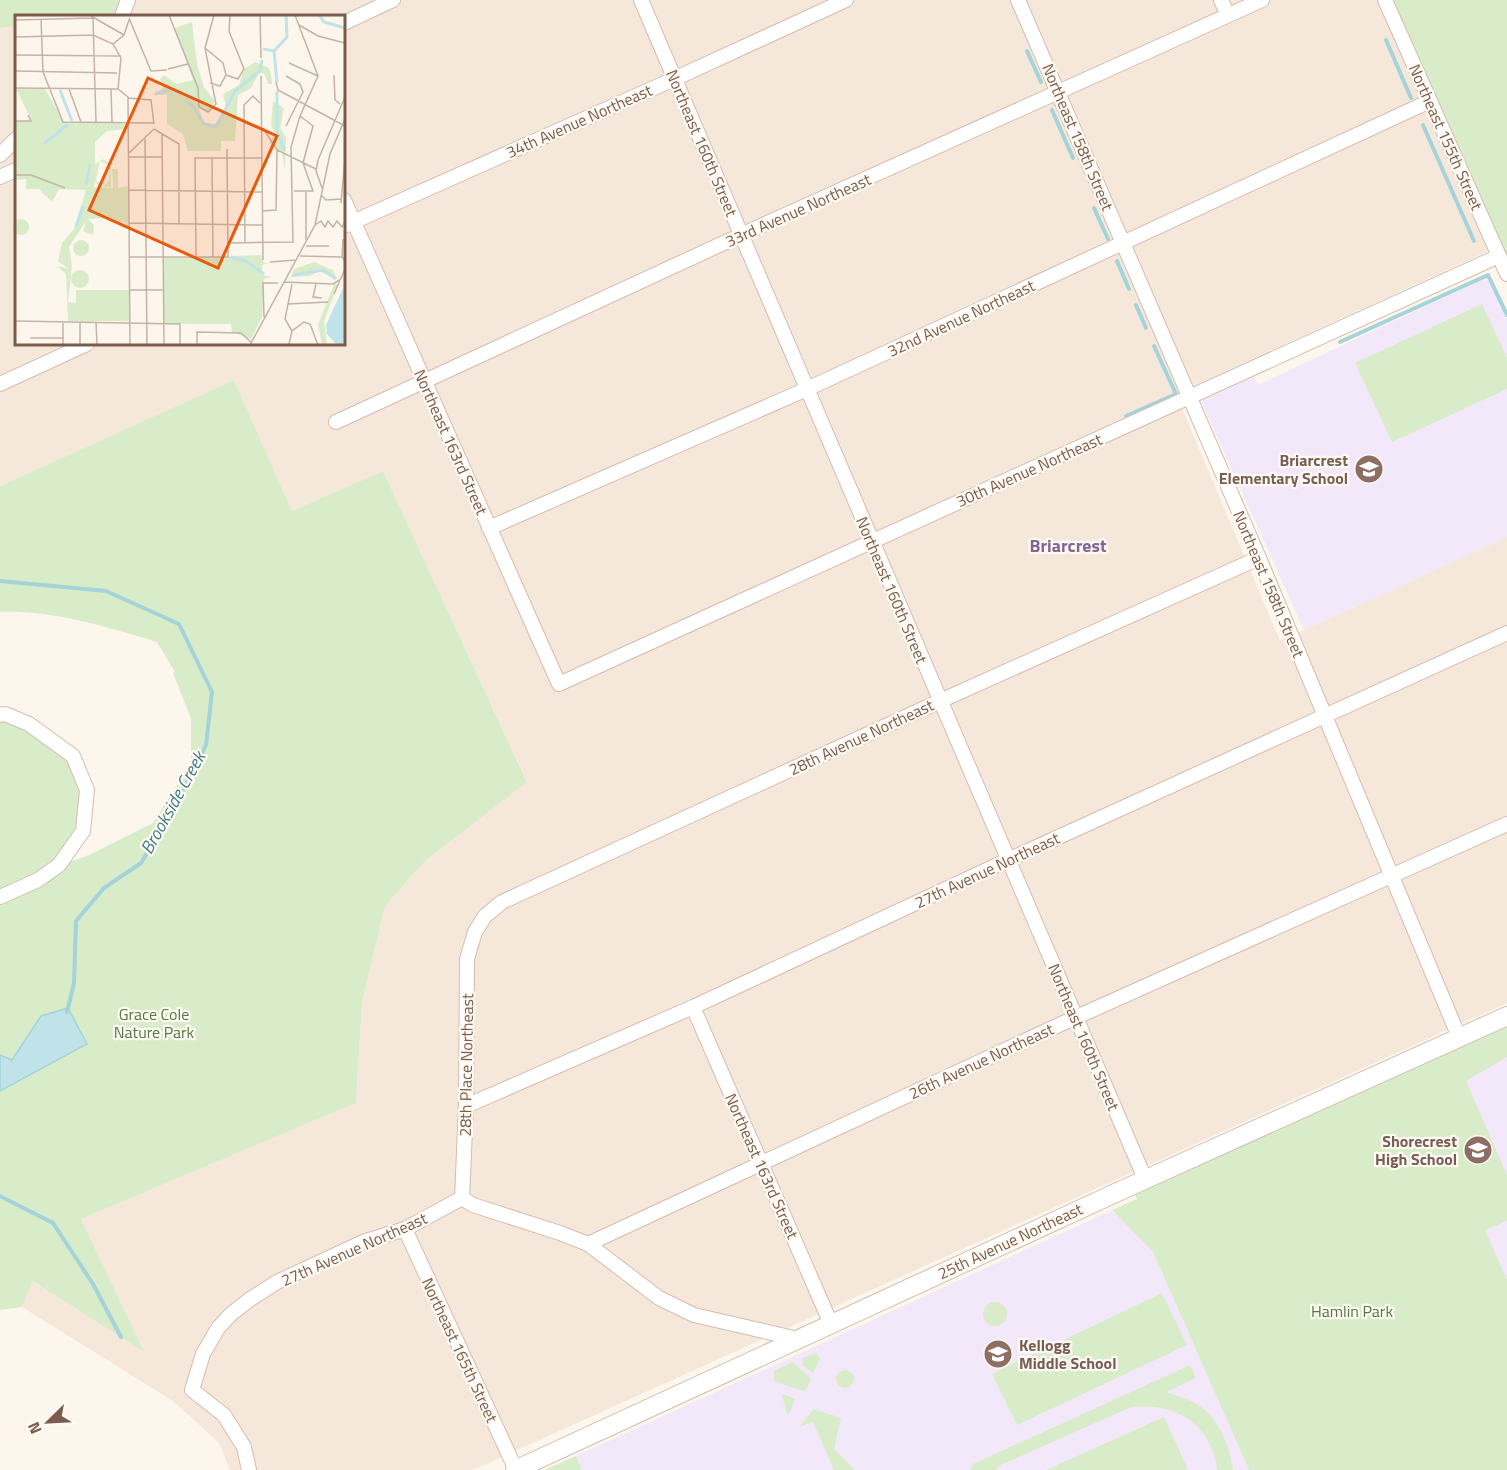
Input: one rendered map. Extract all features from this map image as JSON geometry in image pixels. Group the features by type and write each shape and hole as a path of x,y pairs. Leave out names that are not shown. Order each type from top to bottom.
{"street":[{"path":"122,15 128,0"},
{"path":"345,23 393,0"},
{"name":"Northeast 160th Street","path":"641,0 1145,1179"},
{"name":"34th Avenue Northeast","path":"348,224 846,0"},
{"name":"Northeast 158th Street","path":"1018,0 1258,558 1459,1037"},
{"path":"1221,0 1228,15"},
{"name":"33rd Avenue Northeast","path":"336,422 741,235 1262,0"},
{"name":"Northeast 155th Street","path":"1385,0 1507,274"},
{"name":"32nd Avenue Northeast","path":"489,528 807,389 1430,101"},
{"path":"0,154 15,140"},
{"path":"0,177 15,170"},
{"name":"Northeast 163rd Street","path":"345,206 348,224 424,381 559,684"},
{"name":"30th Avenue Northeast","path":"559,684 1499,256"},
{"path":"0,384 85,345"},
{"name":"28th Avenue Northeast","path":"475,932 485,916 502,902 939,701 1258,558"},
{"name":"27th Avenue Northeast","path":"466,1106 693,1007 1008,860 1507,633"},
{"path":"0,897 38,880 59,865 83,831 87,790 73,756 29,724 3,715"},
{"name":"26th Avenue Northeast","path":"588,1244 1076,1017 1507,824"},
{"name":"28th Place Northeast","path":"462,1198 466,1106 467,959 475,932"},
{"name":"Northeast 163rd Street","path":"693,1007 831,1324"},
{"name":"25th Avenue Northeast","path":"515,1470 1145,1179 1507,1016"},
{"path":"462,1198 473,1206 588,1244 645,1288 678,1308 712,1320 798,1339"},
{"name":"27th Avenue Northeast","path":"249,1470 244,1447 224,1415 192,1390 203,1354 218,1328 231,1314 277,1282 363,1242 405,1229 462,1198"},
{"name":"Northeast 165th Street","path":"405,1229 515,1470"}],"shaded area":[{"path":"128,0 1385,0 1495,248 1176,394 1280,641 1507,537 1507,1003 473,1470 230,1470 219,1443 173,1401 22,1307 33,1281 143,1351 81,1219 356,1103 362,1002 385,906 426,860 527,781 383,471 292,511 234,380 0,486 0,28 15,26 15,345 345,345 345,15 122,15"},
{"name":"Briarcrest Elementary School","path":"1488,277 1507,319 1507,537 1304,630 1201,401 1254,377 1258,385"},
{"name":"Shorecrest High School","path":"1507,1030 1507,1280 1414,1070"},
{"name":"Kellogg Middle School","path":"1112,1210 1153,1252 1249,1470 582,1470 576,1456"}],"green space":[{"path":"0,0 128,0 122,15 15,15 15,26 0,28"},
{"path":"1389,0 1507,0 1507,257"},
{"path":"1482,304 1507,358 1507,389 1392,442 1355,363"},
{"name":"Grace Cole Nature Park","path":"234,380 292,511 383,471 527,782 426,860 385,906 362,1002 356,1103 81,1219 144,1352 33,1281 22,1307 0,1310 0,715 73,756 87,790 83,831 60,865 87,856 153,823 191,763 191,718 173,673 175,672 157,642 99,625 60,617 0,612 0,486"},
{"name":"Hamlin Park","path":"1507,1023 1507,1057 1466,1081 1507,1175 1507,1221 1485,1230 1507,1280 1507,1470 1249,1470 1153,1252 1112,1210 1137,1199 1132,1185 1247,1133 1394,1077"},
{"path":"1162,1293 1187,1345 1017,1425 992,1374"},
{"path":"995,1302 1000,1303 1006,1309 1006,1319 1000,1325 995,1326 990,1325 984,1319 983,1314 984,1309 990,1303"},
{"path":"816,1353 820,1359 813,1373 802,1365 803,1358"},
{"path":"793,1362 811,1379 806,1390 774,1381 774,1371"},
{"path":"1190,1365 1196,1378 1166,1392 1193,1402 1209,1414 1225,1440 1233,1470 1217,1470 1208,1440 1188,1419 1175,1412 1145,1406 1129,1408 1001,1465 995,1470 970,1470 973,1464"},
{"path":"841,1370 849,1370 854,1375 852,1386 841,1388 836,1383 836,1375"},
{"path":"784,1394 795,1399 789,1414 787,1414 782,1396"},
{"path":"814,1409 841,1418 834,1449 855,1470 834,1470 813,1422 799,1427"},
{"path":"1164,1417 1188,1470 1046,1470"},
{"path":"576,1456 582,1470 544,1470"}],"water":[{"path":"68,1008 87,1044 0,1091 0,1055 12,1060 41,1016"}],"waterway":[{"path":"1386,40 1411,98"},
{"path":"1027,51 1041,82"},
{"path":"1052,110 1073,158"},
{"path":"1423,125 1474,241"},
{"path":"1094,208 1108,239"},
{"path":"1117,261 1129,289"},
{"path":"1340,342 1488,275 1507,315"},
{"path":"1136,305 1146,328"},
{"path":"1126,416 1176,394 1154,346"},
{"name":"Brookside Creek","path":"0,581 106,591 179,624 212,692 206,745 174,807 141,863 104,888 76,921 74,983 67,1012"},
{"name":"Brookside Creek","path":"0,1196 53,1223 93,1284 121,1337"}],"place":[{"name":"Briarcrest Elementary School","path":"1369,469"},
{"name":"Shorecrest High School","path":"1478,1150"},
{"name":"Kellogg Middle School","path":"998,1354"}],"district":[{"name":"Briarcrest","path":"1068,546"}]}
